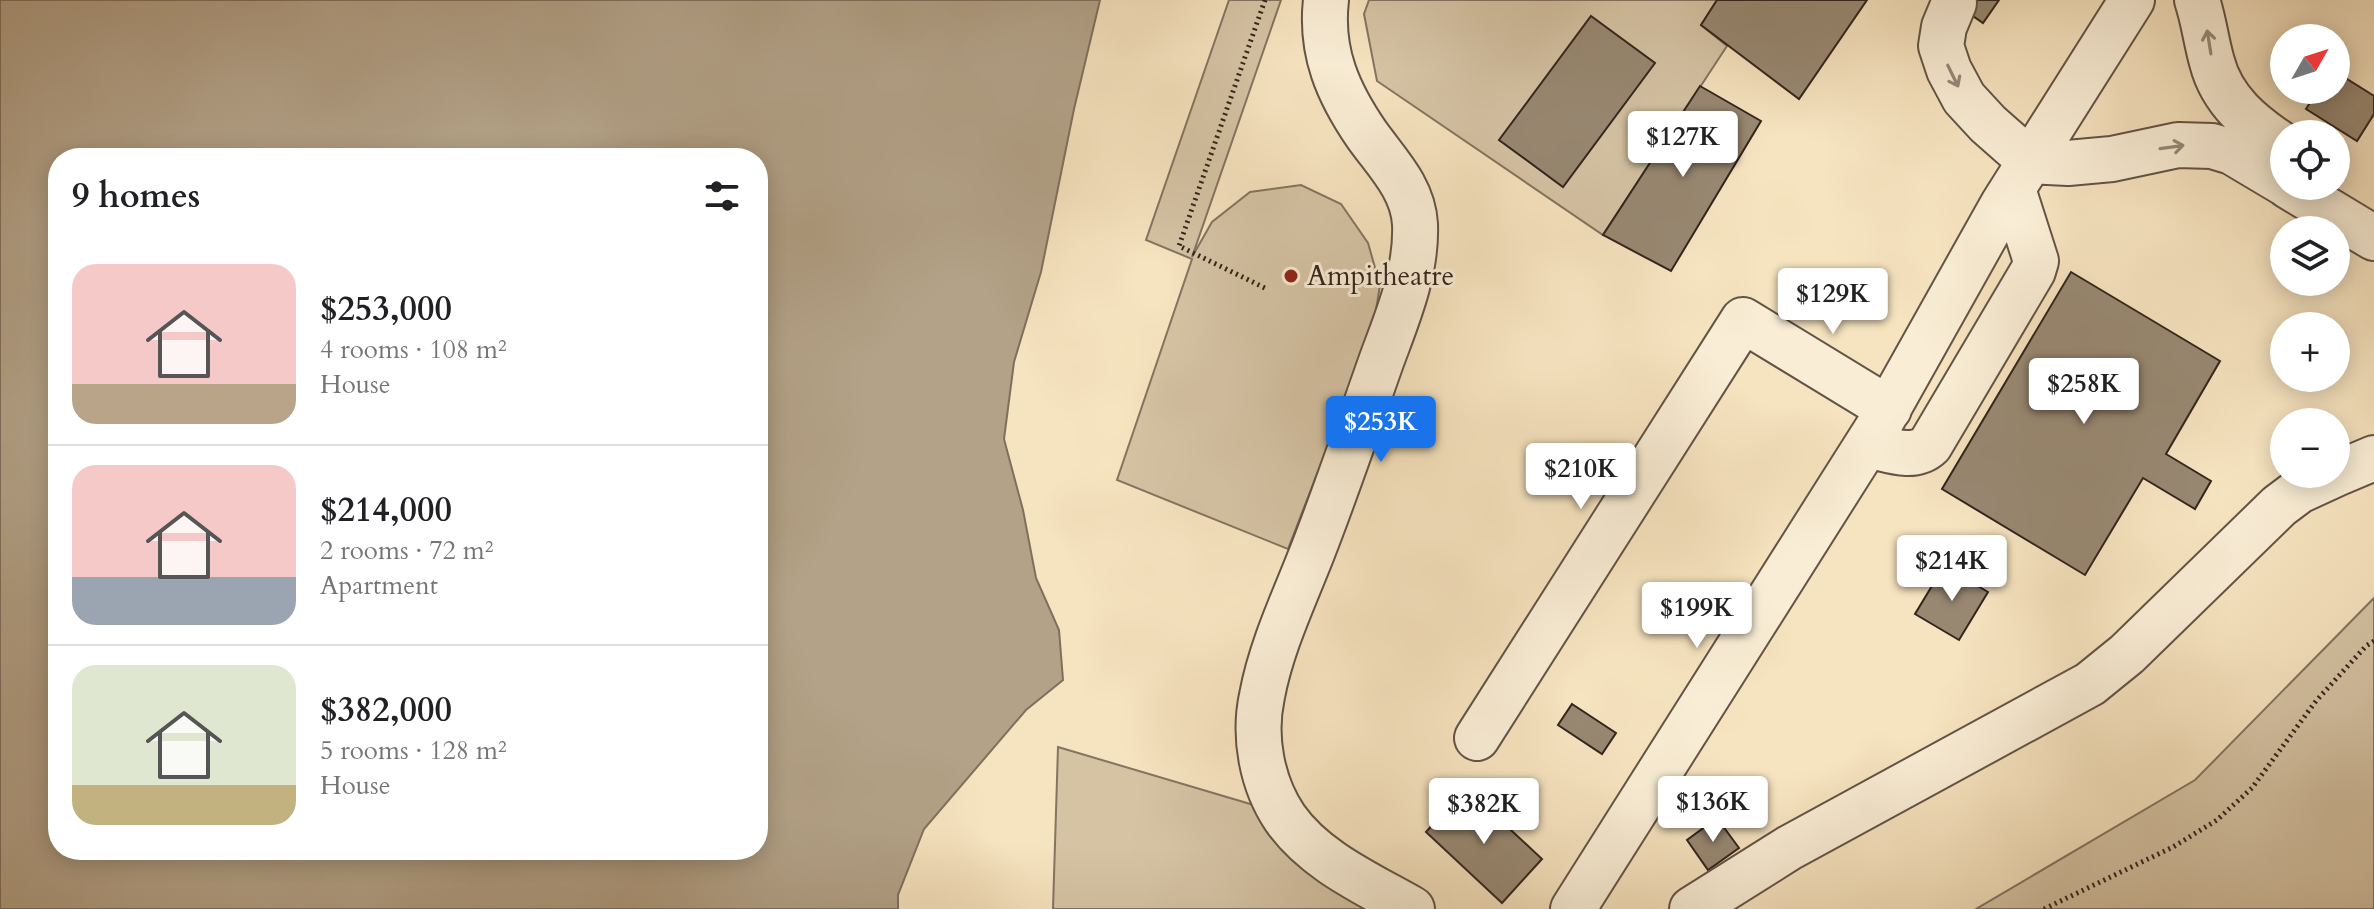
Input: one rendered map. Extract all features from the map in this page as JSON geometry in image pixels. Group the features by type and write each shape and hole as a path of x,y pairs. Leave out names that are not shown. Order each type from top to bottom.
{"street":[{"path":"1326,0 1325,45 1332,73 1352,111 1409,195 1415,223 1413,257 1398,316 1270,668 1261,697 1259,733 1262,763 1271,791 1285,818 1307,844 1346,872 1412,909"},
{"path":"1573,909 1878,427 2021,175 2132,0"},
{"path":"2197,0 2206,25 2212,64 2222,87 2238,111 2270,137"},
{"path":"1477,738 1743,320 1914,454 1930,445 2036,261 2021,175 1988,124 1964,98 1941,46 1944,27 1954,3"},
{"path":"2021,175 2068,163 2098,161 2178,145 2212,146 2232,152 2270,175"},
{"path":"2350,189 2374,205"},
{"path":"2311,200 2374,238"},
{"path":"2350,468 2374,458"},
{"path":"1692,909 1789,848 2090,684 2127,654 2279,506 2306,488"}],"path":[{"path":"1265,0 1179,246 1267,289"},
{"path":"2044,909 2173,847 2217,820 2252,788 2316,701 2374,641"}],"shaded area":[{"path":"0,0 1100,0 1041,272 1014,362 1004,439 1023,510 1036,578 1059,630 1063,680 1026,710 924,829 898,895 898,909 0,909"},
{"name":"Ampitheatre","path":"1229,0 1281,0 1192,257 1212,222 1250,192 1301,185 1341,204 1368,243 1380,285 1373,329 1288,549 1117,480 1192,259 1146,240"},
{"path":"1369,0 1717,0 1701,25 1727,46 1603,235 1377,81 1364,14"},
{"path":"2374,598 2374,909 1976,909 2195,780"},
{"path":"1058,747 1257,806 1380,909 1053,909"}],"building":[{"path":"1717,0 1867,0 1799,99 1701,25"},
{"path":"1950,0 1999,0 1983,23"},
{"path":"1591,16 1655,63 1563,187 1499,140"},
{"path":"2350,81 2374,96 2374,114 2357,141 2350,137 2350,120 2324,120 2306,109 2309,104 2350,104"},
{"path":"1700,86 1761,121 1671,271 1603,235"},
{"path":"2071,272 2220,361 2166,454 2211,481 2195,509 2143,478 2085,575 1942,489"},
{"path":"1944,566 1988,592 1959,640 1915,614"},
{"path":"1572,704 1616,733 1602,754 1558,725"},
{"path":"1466,788 1542,859 1502,903 1426,832"},
{"path":"1717,818 1739,848 1708,870 1687,840"}],"place":[{"name":"Ampitheatre","path":"1291,276"}]}
